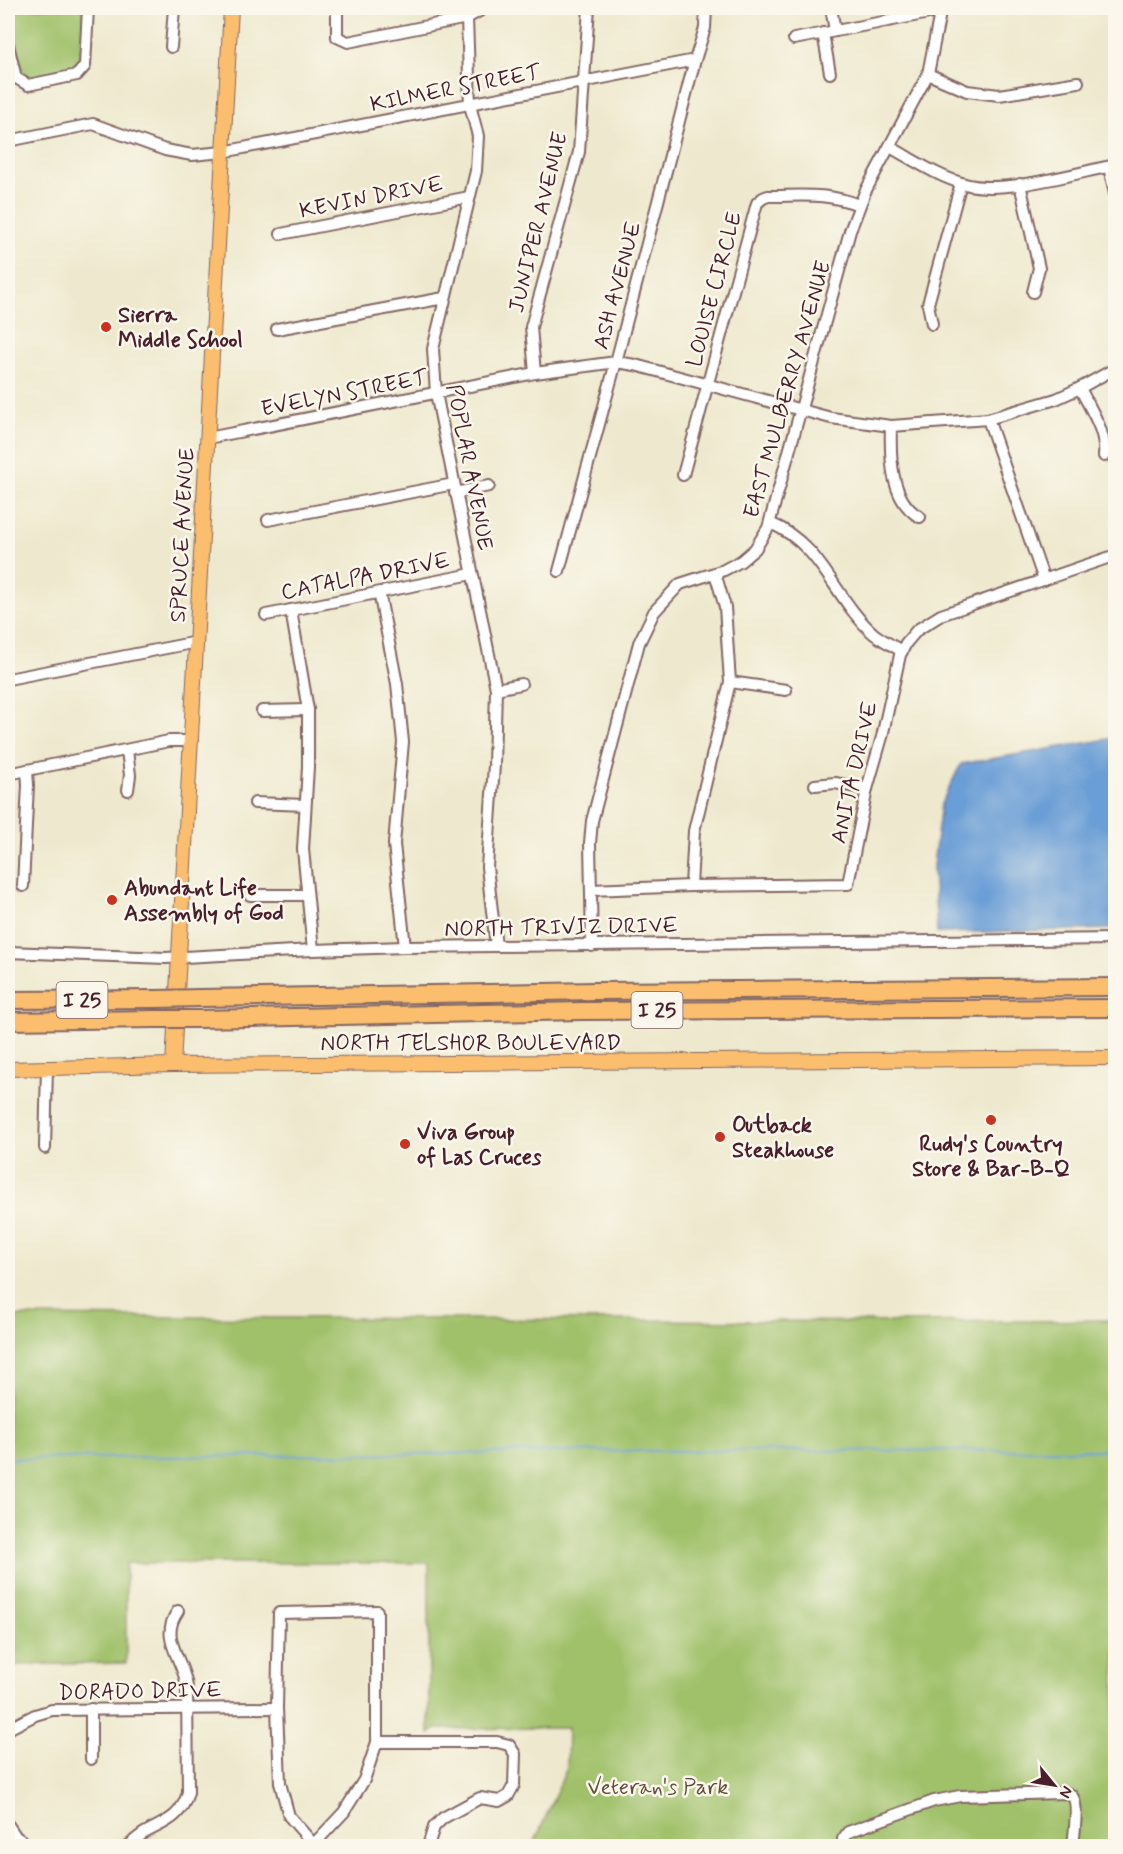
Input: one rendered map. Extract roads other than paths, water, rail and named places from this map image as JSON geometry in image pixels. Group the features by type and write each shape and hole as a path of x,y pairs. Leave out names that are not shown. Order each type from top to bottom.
{"highway":[{"name":"I 25","path":"8,1000 596,991 1116,987"},
{"name":"I 25","path":"8,1021 594,1011 1116,1008"}],"main road":[{"name":"SPRUCE AVENUE","path":"173,1065 181,956 231,8"},
{"name":"NORTH TELSHOR BOULEVARD","path":"8,1068 1116,1058"}],"street":[{"path":"8,45 16,78 28,85 77,75 85,66 88,8"},
{"path":"171,47 174,8"},
{"path":"338,8 337,37 348,42 467,18 485,8"},
{"name":"JUNIPER AVENUE","path":"535,373 531,327 579,152 589,8"},
{"name":"ASH AVENUE","path":"559,571 694,60 705,28 706,8"},
{"path":"831,8 835,31"},
{"path":"794,39 941,9"},
{"name":"EAST MULBERRY AVENUE","path":"591,946 590,843 593,814 639,643 654,612 680,584 715,573 736,563 750,553 762,539 770,523 848,239 859,206 928,74 941,9"},
{"name":"POPLAR AVENUE","path":"467,18 470,105 478,136 476,171 433,349 436,393 495,689 494,765 487,867 496,946"},
{"path":"823,33 830,73"},
{"name":"KILMER STREET","path":"8,141 93,124 165,150 192,155 223,152 694,60"},
{"path":"928,74 967,91 999,95 1078,82"},
{"path":"890,147 943,176 961,183 986,188 1020,184 1112,166 1116,198"},
{"path":"932,324 928,304 961,183"},
{"path":"1020,184 1039,268 1034,292"},
{"name":"LOUISE CIRCLE","path":"682,475 755,202 768,196 827,195 859,206"},
{"name":"KEVIN DRIVE","path":"281,234 469,197"},
{"path":"277,329 444,298"},
{"name":"EVELYN STREET","path":"208,438 535,373 616,362 848,421 891,426 988,419 1039,405 1080,388 1116,368"},
{"path":"1080,388 1102,432 1104,456"},
{"path":"988,419 1044,580"},
{"path":"891,426 891,453 897,486 905,505 920,517"},
{"path":"268,520 455,488 489,486"},
{"path":"770,523 800,540 813,553 860,619 875,634 902,651"},
{"name":"ANITA DRIVE","path":"591,890 848,884 867,789 902,651 917,630 931,620 1116,555"},
{"path":"691,886 694,831 730,682 725,607 715,573"},
{"name":"CATALPA DRIVE","path":"266,615 472,574"},
{"path":"379,592 397,684 403,742 394,844 405,947"},
{"path":"291,610 308,710 308,767 303,849 313,950"},
{"path":"8,679 197,642"},
{"path":"730,682 786,690"},
{"path":"495,689 521,684"},
{"path":"262,711 308,710"},
{"path":"8,774 174,741 192,741"},
{"path":"127,750 130,775 128,790"},
{"path":"23,886 27,770"},
{"path":"815,785 835,783 867,789"},
{"path":"255,803 305,805"},
{"path":"250,895 307,895"},
{"name":"NORTH TRIVIZ DRIVE","path":"8,952 125,957 405,947 1116,939"},
{"path":"45,1148 47,1068"},
{"path":"129,1846 145,1832 171,1820 184,1804 188,1788 187,1682 172,1648 171,1639 171,1624 178,1611"},
{"path":"377,1611 376,1742 364,1780 344,1812 314,1845 289,1816 280,1783 277,1708 279,1613 377,1611"},
{"name":"DORADO DRIVE","path":"8,1729 46,1711 277,1708"},
{"path":"91,1709 91,1759"},
{"path":"376,1742 497,1742 509,1745 515,1754 514,1785 508,1796 499,1801 480,1798 443,1818 434,1827 428,1846"},
{"path":"844,1846 843,1839 848,1832 934,1801 960,1796 1062,1793 1070,1794 1074,1798 1073,1846"},
{"path":"8,1825 16,1837 30,1846"}],"water":[{"path":"1115,738 1115,929 937,933 933,866 941,804 961,764"}],"waterway":[{"path":"8,1459 635,1451 1116,1450"}],"place":[{"name":"Sierra Middle School","path":"106,327"},
{"name":"Abundant Life Assembly of God","path":"112,900"},
{"name":"Rudy's Country Store & Bar-B-Q","path":"991,1120"},
{"name":"Outback Steakhouse","path":"720,1137"},
{"name":"Viva Group of Las Cruces","path":"405,1144"}],"park label":[{"name":"Veteran's Park","path":"658,1786"}]}
